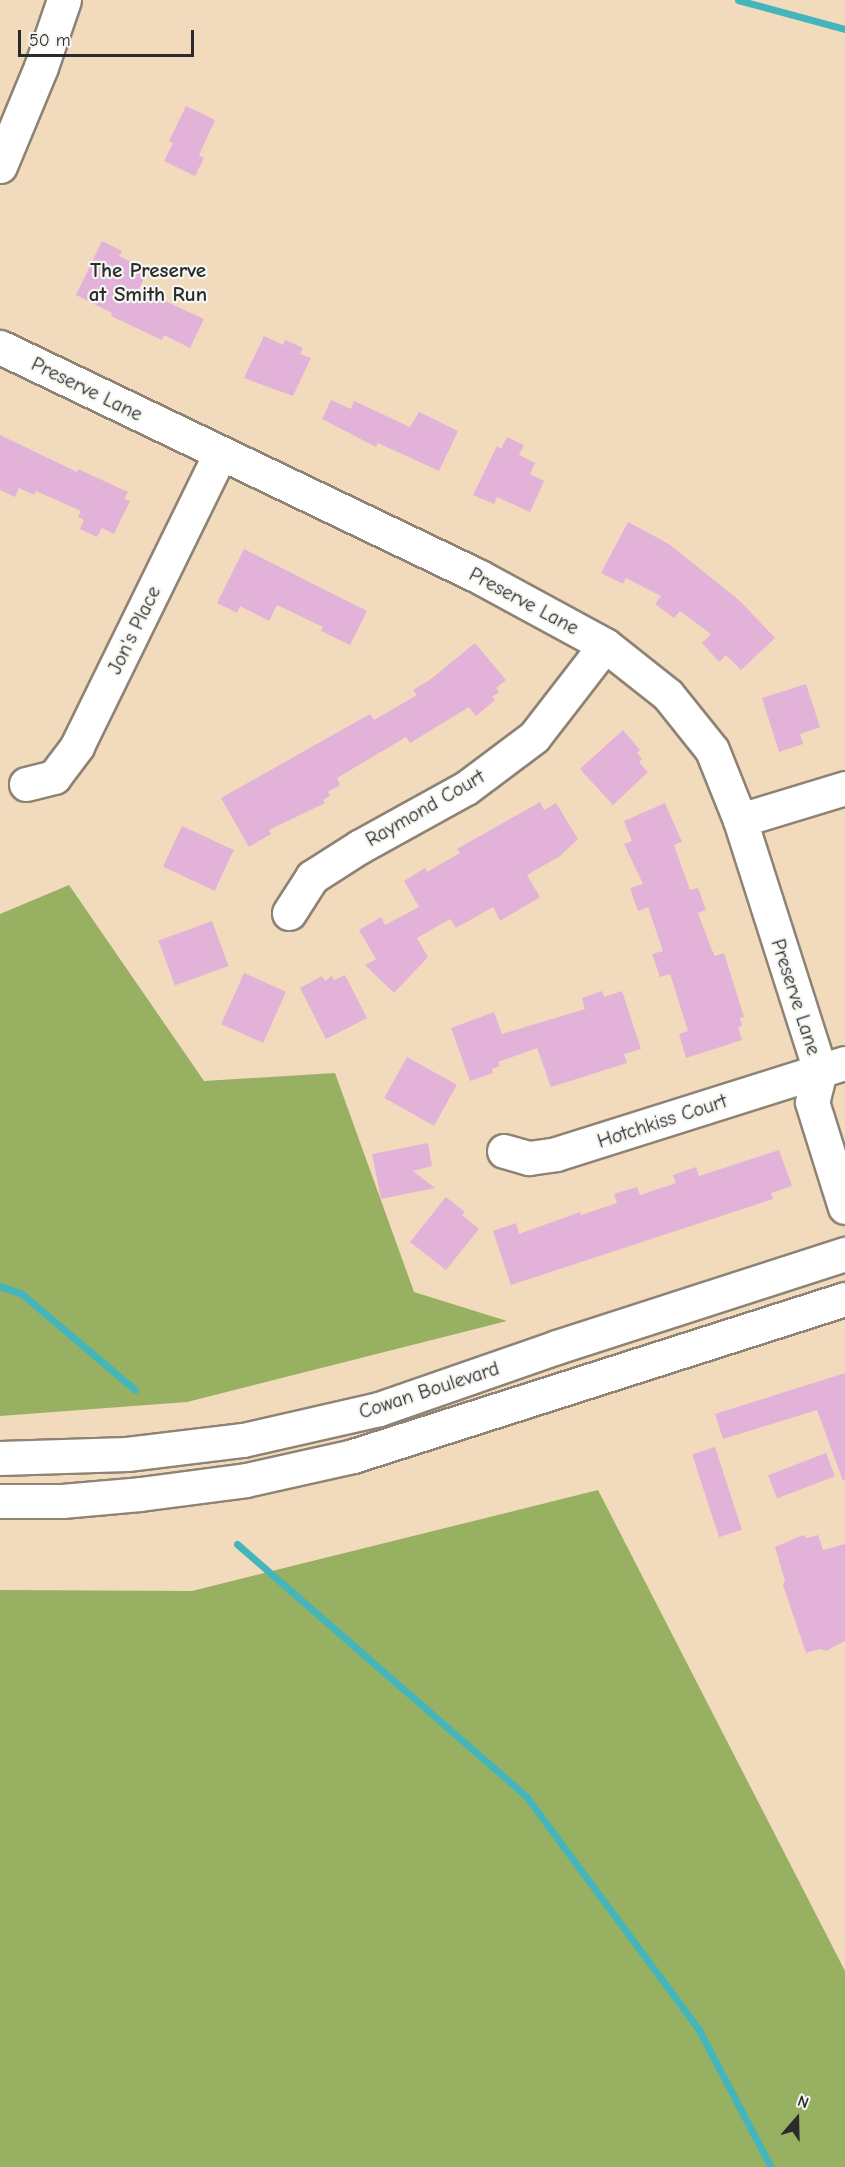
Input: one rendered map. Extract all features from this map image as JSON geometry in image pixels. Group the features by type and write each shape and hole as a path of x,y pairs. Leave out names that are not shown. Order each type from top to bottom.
{"street":[{"path":"0,166 41,67 64,0"},
{"name":"Preserve Lane","path":"0,347 478,576 604,645 668,695 712,750 837,1075 812,1102 845,1207"},
{"name":"Jon's Place","path":"26,784 54,777 77,746 220,454"},
{"name":"Raymond Court","path":"289,913 312,877 359,847 466,788 534,737 604,645"},
{"path":"740,820 845,788"},
{"name":"Hotchkiss Court","path":"504,1151 529,1158 556,1154 837,1075"},
{"name":"Cowan Boulevard","path":"0,1458 127,1454 243,1440 379,1409 557,1347 845,1254"},
{"name":"Cowan Boulevard","path":"0,1501 62,1501 187,1488 246,1480 353,1456 845,1299"}],"green space":[{"path":"69,885 204,1081 335,1073 414,1292 507,1321 187,1402 0,1416 0,914"},
{"path":"598,1490 845,1971 845,2167 0,2167 0,1590 192,1591"}],"building":[{"path":"186,106 215,120 199,155 204,158 195,176 164,161 173,143 169,141"},
{"path":"102,241 122,251 119,256 148,270 139,289 204,319 190,348 164,335 162,340 111,316 112,313 76,295"},
{"path":"264,336 283,345 285,340 303,348 300,354 311,358 293,396 244,378"},
{"path":"331,400 351,409 354,401 410,427 419,412 458,431 439,471 378,443 376,447 322,419"},
{"path":"0,435 77,472 78,469 128,492 124,499 130,501 114,534 102,528 97,537 80,529 84,520 78,517 81,511 36,491 34,495 19,488 15,497 0,490"},
{"path":"507,437 524,445 519,455 535,463 530,474 544,481 530,512 497,497 494,504 473,495 497,446 501,449"},
{"path":"628,522 669,544 740,601 775,638 741,670 726,655 719,662 702,643 711,634 680,611 674,618 655,604 661,596 626,578 623,584 601,573"},
{"path":"244,549 367,611 350,645 321,631 323,627 277,605 269,621 240,606 237,613 217,603"},
{"path":"475,643 506,680 496,688 499,692 492,697 495,700 476,716 469,707 410,743 406,737 337,778 340,785 328,792 330,796 323,800 325,803 269,830 271,834 249,847 221,798 370,714 374,720 417,695 413,690 431,679"},
{"path":"806,684 820,727 800,734 803,744 779,752 762,698"},
{"path":"623,730 640,750 637,753 642,759 639,762 648,772 613,805 580,769"},
{"path":"540,802 544,810 556,803 578,839 560,856 527,875 540,897 500,921 493,907 456,928 450,919 417,938 428,957 394,993 365,965 376,959 359,930 381,917 385,925 419,907 404,881 425,868 427,872 460,853 457,849"},
{"path":"665,803 682,842 674,845 690,890 698,888 706,910 698,913 715,956 724,953 744,1017 740,1018 742,1026 738,1027 742,1040 686,1058 679,1034 688,1031 670,974 660,977 652,954 663,951 648,907 638,911 630,888 643,884 624,844 632,841 624,821"},
{"path":"182,826 234,850 215,891 163,867"},
{"path":"212,921 228,966 175,986 158,940"},
{"path":"244,973 286,992 263,1043 221,1024"},
{"path":"345,975 367,1018 326,1039 300,988 322,976 325,981 332,976 334,980"},
{"path":"602,991 604,997 622,991 641,1049 624,1054 627,1063 551,1087 537,1048 498,1062 500,1066 492,1069 493,1073 470,1081 451,1028 494,1012 502,1034 585,1009 582,998"},
{"path":"407,1057 457,1085 434,1126 384,1098"},
{"path":"428,1143 432,1166 413,1171 435,1188 381,1199 372,1154"},
{"path":"779,1150 792,1186 771,1193 773,1199 511,1285 493,1231 516,1223 519,1234 580,1212 581,1215 617,1203 614,1194 637,1187 640,1195 676,1183 673,1175 696,1167 699,1176"},
{"path":"446,1197 465,1212 462,1215 479,1229 446,1270 410,1242"},
{"path":"845,1373 845,1480 843,1481 817,1410 723,1439 715,1414"},
{"path":"715,1447 742,1530 719,1537 692,1454"},
{"path":"826,1453 835,1476 777,1499 768,1475"},
{"path":"803,1535 807,1538 818,1535 823,1550 845,1544 845,1641 826,1651 820,1649 806,1653 783,1585 785,1581 775,1547"}],"waterway":[{"path":"738,0 845,29"},
{"path":"0,1286 22,1294 135,1390"},
{"path":"237,1544 526,1796 699,2030 771,2167"}],"district":[{"name":"The Preserve at Smith Run","path":"148,282"}]}
